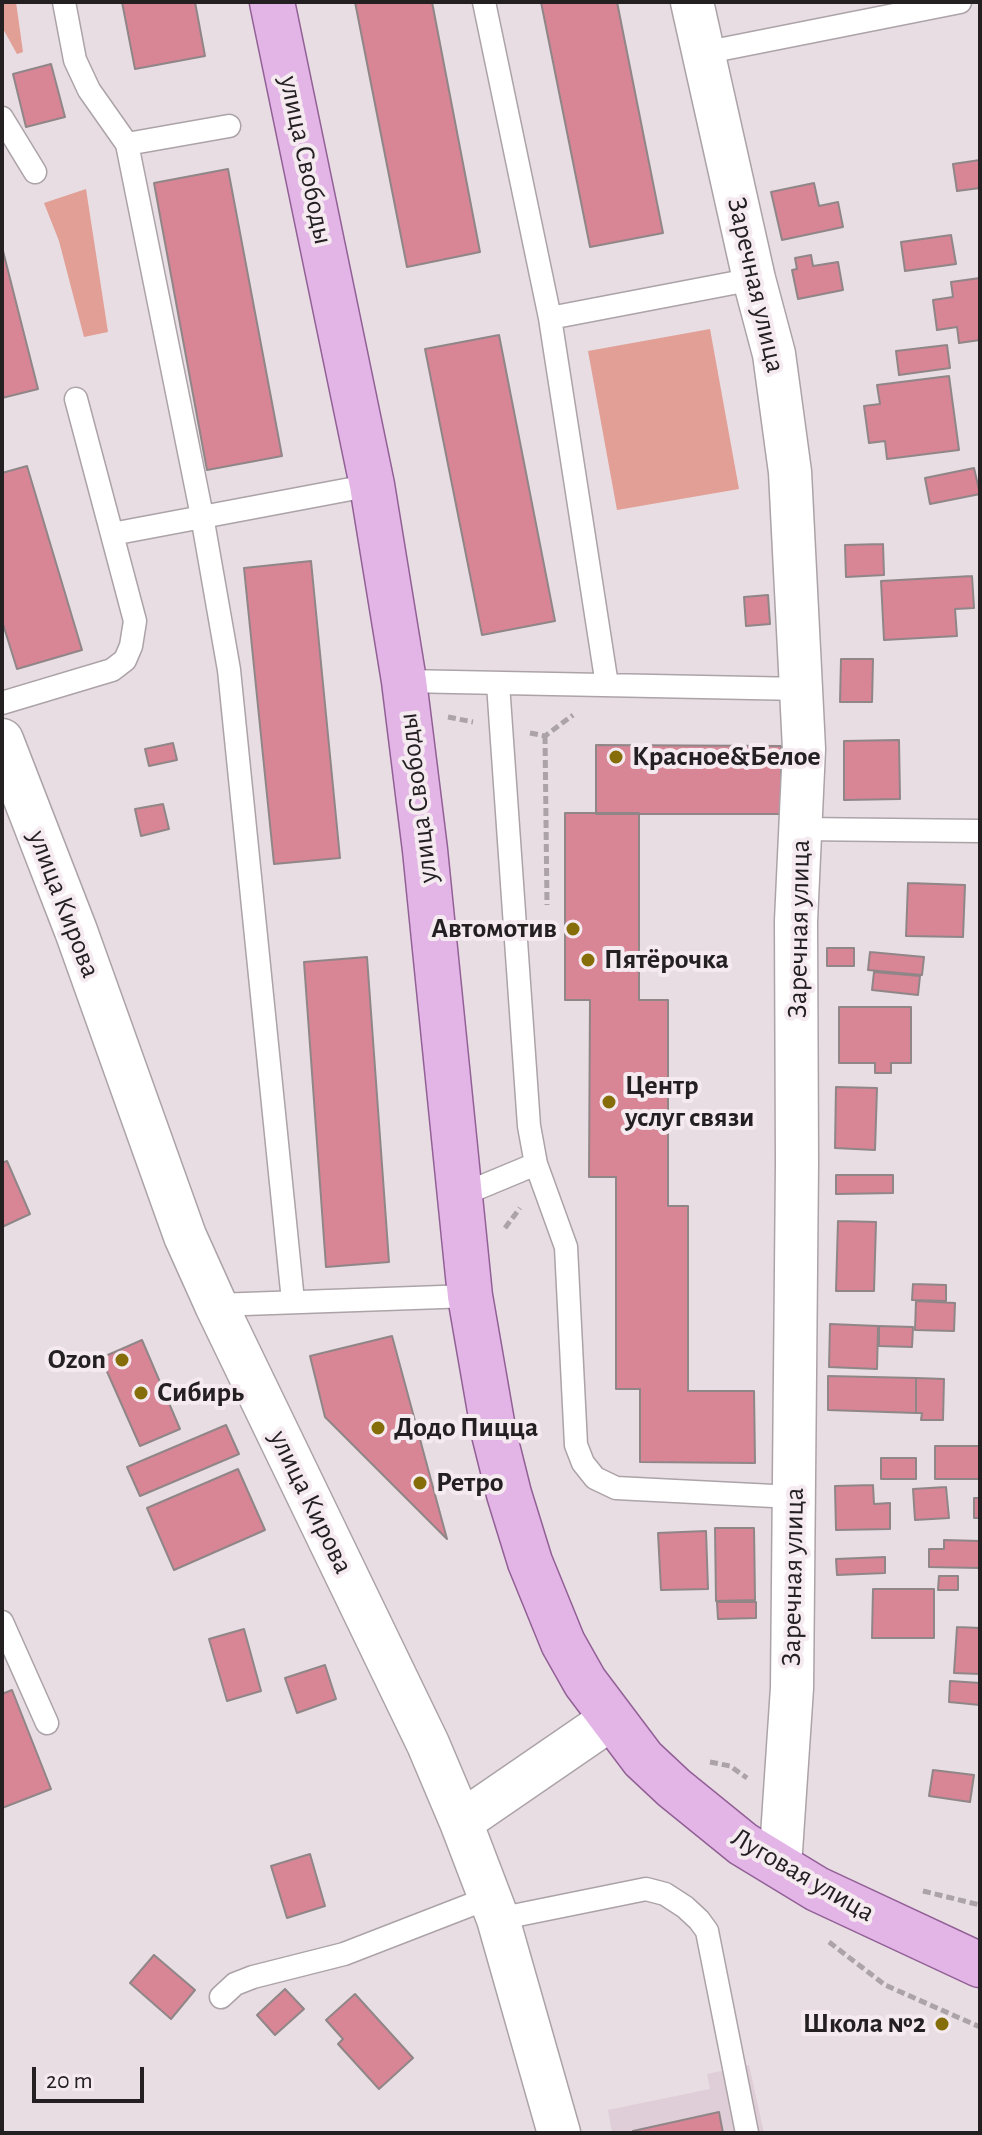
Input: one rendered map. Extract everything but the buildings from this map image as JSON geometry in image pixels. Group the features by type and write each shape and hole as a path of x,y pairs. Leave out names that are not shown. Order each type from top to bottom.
{"main road":[{"name":"улица Свободы","path":"272,2 372,485 422,682 425,850 470,1296 494,1434 530,1562 563,1643 585,1682 643,1759"},
{"name":"Луговая улица","path":"643,1759 704,1814 743,1844 851,1907 980,1965"}],"street":[{"name":"Заречная улица","path":"692,2 754,279 774,354 790,472 804,749 796,921 792,1688 780,1866"},
{"name":"улица Кирова","path":"2,740 76,931 168,1193 216,1305 421,1730 461,1822 494,1908 559,2133"},
{"path":"461,1822 611,1719"}],"lane":[{"path":"64,2 75,60 89,90 127,144 202,516 229,670 293,1301"},
{"path":"484,2 550,318 607,685"},
{"path":"703,53 960,2"},
{"path":"2,118 35,172"},
{"path":"127,144 229,126"},
{"path":"550,318 754,279"},
{"path":"2,703 112,670 125,660 131,646 135,621 76,399"},
{"path":"112,534 372,485"},
{"path":"422,682 801,689"},
{"path":"498,684 529,1126 539,1172 566,1247 576,1445 583,1463 595,1478 616,1488 793,1497"},
{"path":"802,829 980,831"},
{"path":"459,1196 539,1172"},
{"path":"216,1305 470,1296"},
{"path":"2,1622 47,1723"},
{"path":"221,1997 235,1984 253,1977 344,1954 494,1908 646,1889 665,1894 685,1907 707,1931 747,2133"}],"path":[{"path":"422,682 446,717 545,736 575,714"},
{"path":"545,736 547,919"},
{"path":"504,1228 539,1172"},
{"path":"704,1760 730,1766 784,1803"},
{"path":"908,1889 951,1896 980,1905"}],"shaded area":[{"path":"2,2 16,2 23,52 17,54 2,27"},
{"path":"86,189 108,332 84,337 59,241 44,203"},
{"path":"710,329 739,489 617,510 588,351"},
{"path":"749,2065 764,2133 612,2133 608,2110 710,2089 707,2074"}],"place":[{"name":"Красное&Белое","path":"616,757"},
{"name":"Автомотив","path":"573,929"},
{"name":"Пятёрочка","path":"588,960"},
{"name":"Центр услуг связи","path":"609,1102"},
{"name":"Ozon","path":"122,1360"},
{"name":"Сибирь","path":"141,1393"},
{"name":"Додо Пицца","path":"378,1428"},
{"name":"Ретро","path":"420,1483"},
{"name":"Школа №2","path":"942,2024"}]}
